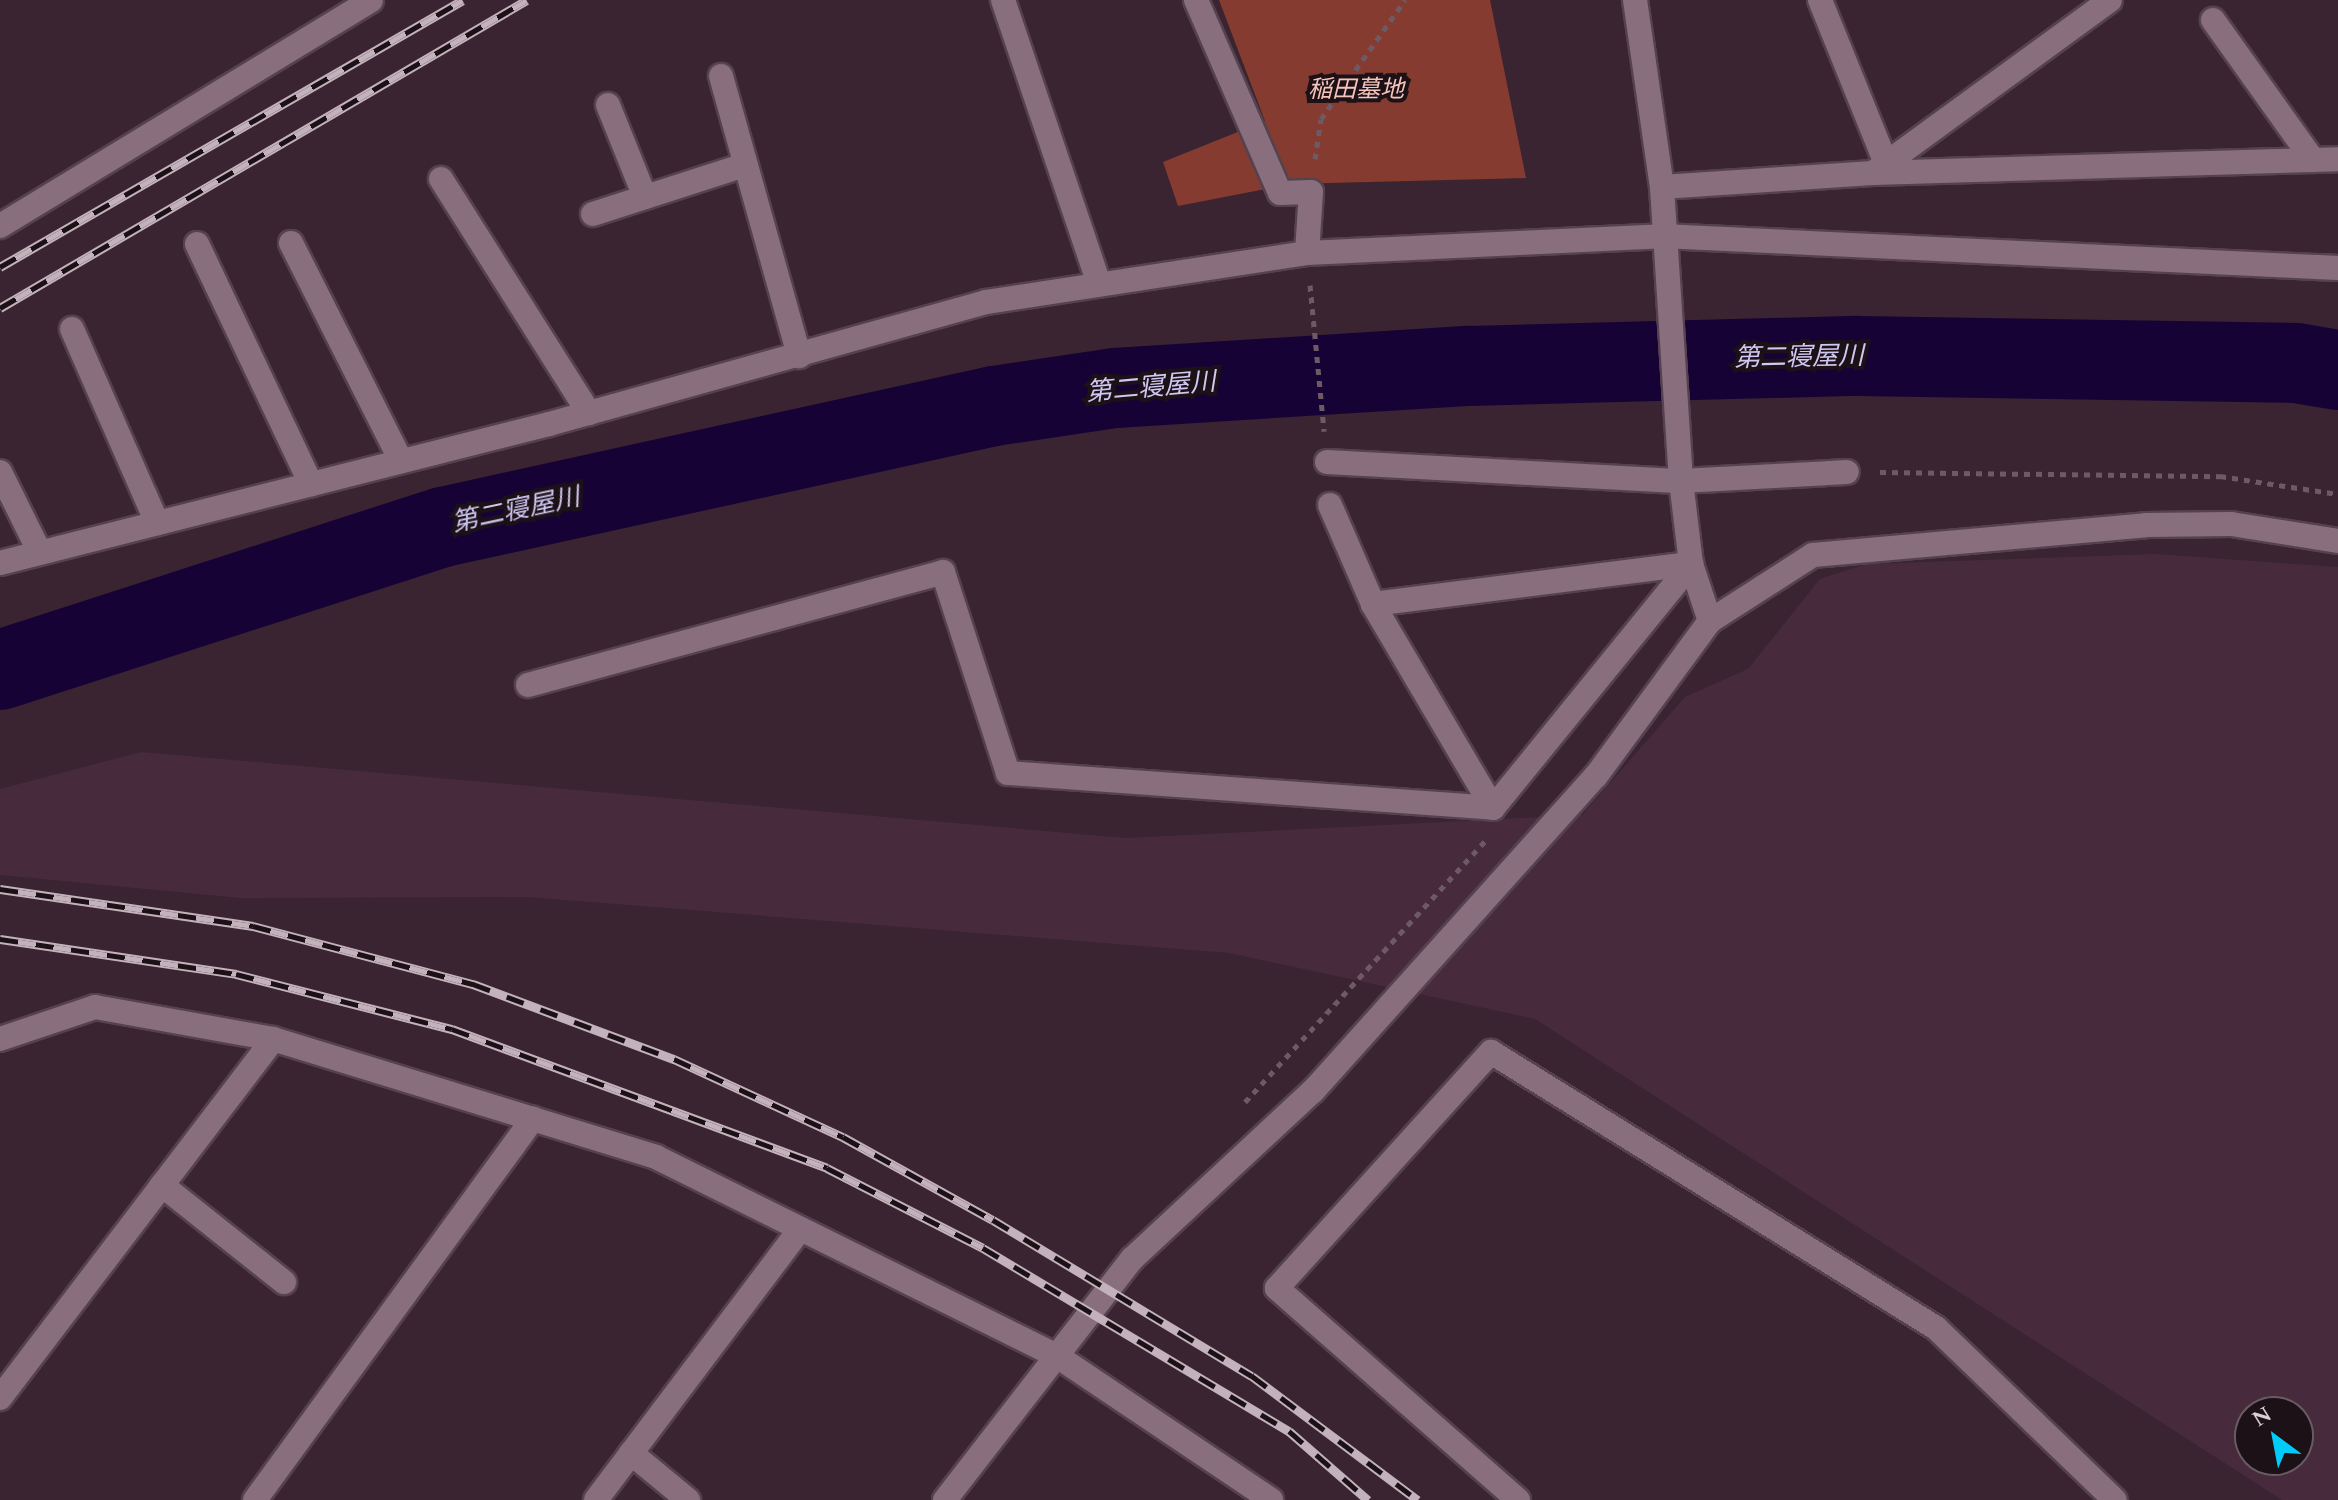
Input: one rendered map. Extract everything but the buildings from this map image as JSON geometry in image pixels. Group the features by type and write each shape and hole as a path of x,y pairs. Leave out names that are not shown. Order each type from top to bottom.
{"street":[{"path":"0,226 371,0"},
{"path":"1003,0 1099,284"},
{"path":"1196,0 1280,193 1311,192 1307,253"},
{"path":"1635,0 1662,187 1662,236 1681,481 1691,564 1710,621"},
{"path":"1820,0 1880,168"},
{"path":"1880,168 2110,0"},
{"path":"2213,20 2313,160"},
{"path":"721,76 799,356"},
{"path":"608,105 645,197"},
{"path":"1662,187 1880,168 2338,159"},
{"path":"593,214 745,165"},
{"path":"441,179 589,413"},
{"path":"0,563 589,413 986,302 1307,253 1662,236 2338,268"},
{"path":"291,243 401,461"},
{"path":"197,244 311,484"},
{"path":"72,329 157,523"},
{"path":"1327,462 1681,481 1847,472"},
{"path":"0,472 40,553"},
{"path":"1330,505 1373,604 1493,808"},
{"path":"945,1500 1133,1258 1313,1091 1596,776 1710,621 1813,555 2146,525 2231,524 2338,541"},
{"path":"1373,604 1691,564"},
{"path":"1493,808 1691,564"},
{"path":"528,685 943,572 1008,773 1493,808"},
{"path":"0,1039 95,1007 273,1039 656,1157 1057,1356 1271,1500"},
{"path":"0,1398 273,1039"},
{"path":"1518,1500 1277,1288 1491,1052 1936,1328 2115,1500"},
{"path":"255,1500 533,1119"},
{"path":"162,1185 284,1282"},
{"path":"596,1500 800,1229"},
{"path":"631,1453 688,1500"}],"path":[{"path":"1311,192 1321,119 1405,0"},
{"path":"1307,253 1327,462"},
{"path":"1847,472 2220,476 2338,494"},
{"path":"1338,998 1493,833"}],"shaded area":[{"path":"2157,554 2338,567 2338,1500 2282,1500 2245,1476 2314,1476 2314,1396 2234,1396 2234,1469 1535,1019 1229,953 528,897 240,898 0,875 0,789 141,752 1126,838 1582,815 1685,697 1748,669 1820,579 1866,564"}],"green space":[{"name":"稲田墓地","path":"1219,0 1490,0 1526,178 1291,184 1178,206 1163,162 1265,121"}],"waterway":[{"name":"第二寝屋川","path":"0,670 443,527 994,406 1115,388 1469,366 1858,356 2296,363 2338,370"}],"railway":[{"path":"0,267 463,0"},
{"path":"0,308 527,0"},
{"path":"0,889 253,926 473,984 674,1059 843,1137 993,1220 1252,1376 1418,1500"},
{"path":"0,939 236,974 452,1029 827,1168 983,1248 1289,1431 1368,1500"}]}
